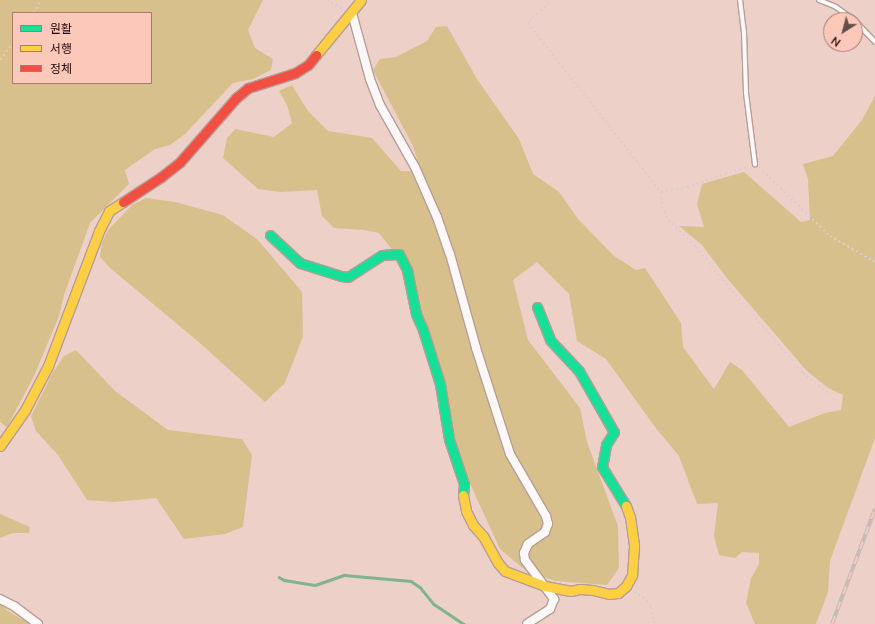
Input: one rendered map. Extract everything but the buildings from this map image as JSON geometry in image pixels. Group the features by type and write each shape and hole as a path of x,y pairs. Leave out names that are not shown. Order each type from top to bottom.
{"street":[{"path":"0,446 25,410 48,366 99,231 109,211 161,177 180,162 236,98 248,88 272,79 295,73 308,66 360,0"},
{"path":"352,12 370,79 380,105 415,167 437,217 450,254 476,348 510,454 546,516 548,524 545,532 528,544 524,552 526,560 554,599 550,609 528,624"},
{"path":"270,235 300,263 340,276 348,276 371,260 382,255 399,254 407,270 416,314 423,330 440,384 447,428 464,484 463,500 466,511 473,525 483,536 498,563 506,572 545,586 571,592 580,589 610,594 618,593 626,586 632,575 634,545 630,517 625,504 602,467 606,445 614,432 579,371 550,340 537,307"},
{"path":"0,599 38,624"}],"lane":[{"path":"740,0 744,32 746,93 755,164"},
{"path":"819,0 836,7 842,12"},
{"path":"863,30 875,42"}],"path":[{"path":"34,12 41,0"},
{"path":"327,0 341,9 352,12"},
{"path":"553,0 528,23 661,192 662,207 669,220 696,247 803,373 828,393"},
{"path":"0,60 12,43"},
{"path":"661,192 687,187 755,164 830,236 875,262"},
{"path":"626,586 647,600 651,607 655,624"}],"shaded area":[{"path":"0,0 263,0 248,30 255,48 273,59 271,70 253,79 233,83 185,134 170,145 155,149 125,170 129,184 90,223 64,295 59,316 34,376 7,427 0,422"},
{"path":"447,26 477,79 519,139 533,174 559,192 579,220 614,256 636,270 645,268 681,323 683,347 714,389 730,362 742,370 789,427 825,413 841,410 843,395 828,388 806,370 726,277 702,245 679,226 704,227 697,204 702,184 744,172 801,222 810,220 808,179 803,164 833,156 862,120 875,96 875,438 830,561 828,592 816,624 755,624 746,603 751,578 759,564 759,553 742,552 735,558 719,555 714,536 718,503 697,504 679,456 655,427 606,359 577,341 569,294 537,262 513,280 528,340 580,408 587,442 618,526 619,568 607,585 555,581 525,570 500,549 467,477 427,346 405,266 379,233 364,230 334,228 322,216 317,190 281,192 258,189 223,158 227,138 235,129 274,137 292,123 287,105 279,91 292,85 308,111 328,131 372,138 401,171 421,171 413,146 373,70 380,59 396,57 427,41 436,27"},
{"path":"146,198 175,202 223,215 258,240 302,292 303,336 285,383 265,402 201,344 110,268 100,257 102,242 108,230 132,205"},
{"path":"76,350 115,391 168,430 242,439 252,455 243,527 225,534 184,539 156,498 114,502 87,500 58,455 36,431 31,416 52,374 64,356"},
{"path":"0,514 30,527 29,533 13,533 0,538"},
{"path":"0,603 8,611 30,624 0,624"}],"waterway":[{"path":"279,577 284,580 315,585 344,575 411,581 420,587 434,604 464,624"}],"railway":[{"path":"832,624 875,509"}],"traffic: fast":[{"path":"270,235 300,263 341,276 348,277 382,255 399,254 407,270 416,314 423,330 440,384 449,439 464,484 463,495"},
{"path":"537,307 550,340 579,371 614,432 606,445 602,467 626,506"}],"traffic: slow":[{"path":"316,55 361,0"},
{"path":"0,446 25,410 48,366 99,231 109,211 123,202"},
{"path":"463,495 466,511 473,525 483,536 498,563 505,571 545,586 571,591 580,589 593,590 609,594 618,593 626,586 632,575 634,545 630,517 626,506"}],"traffic: jam":[{"path":"123,202 161,177 180,162 236,98 248,88 295,73 308,65 316,55"}]}
